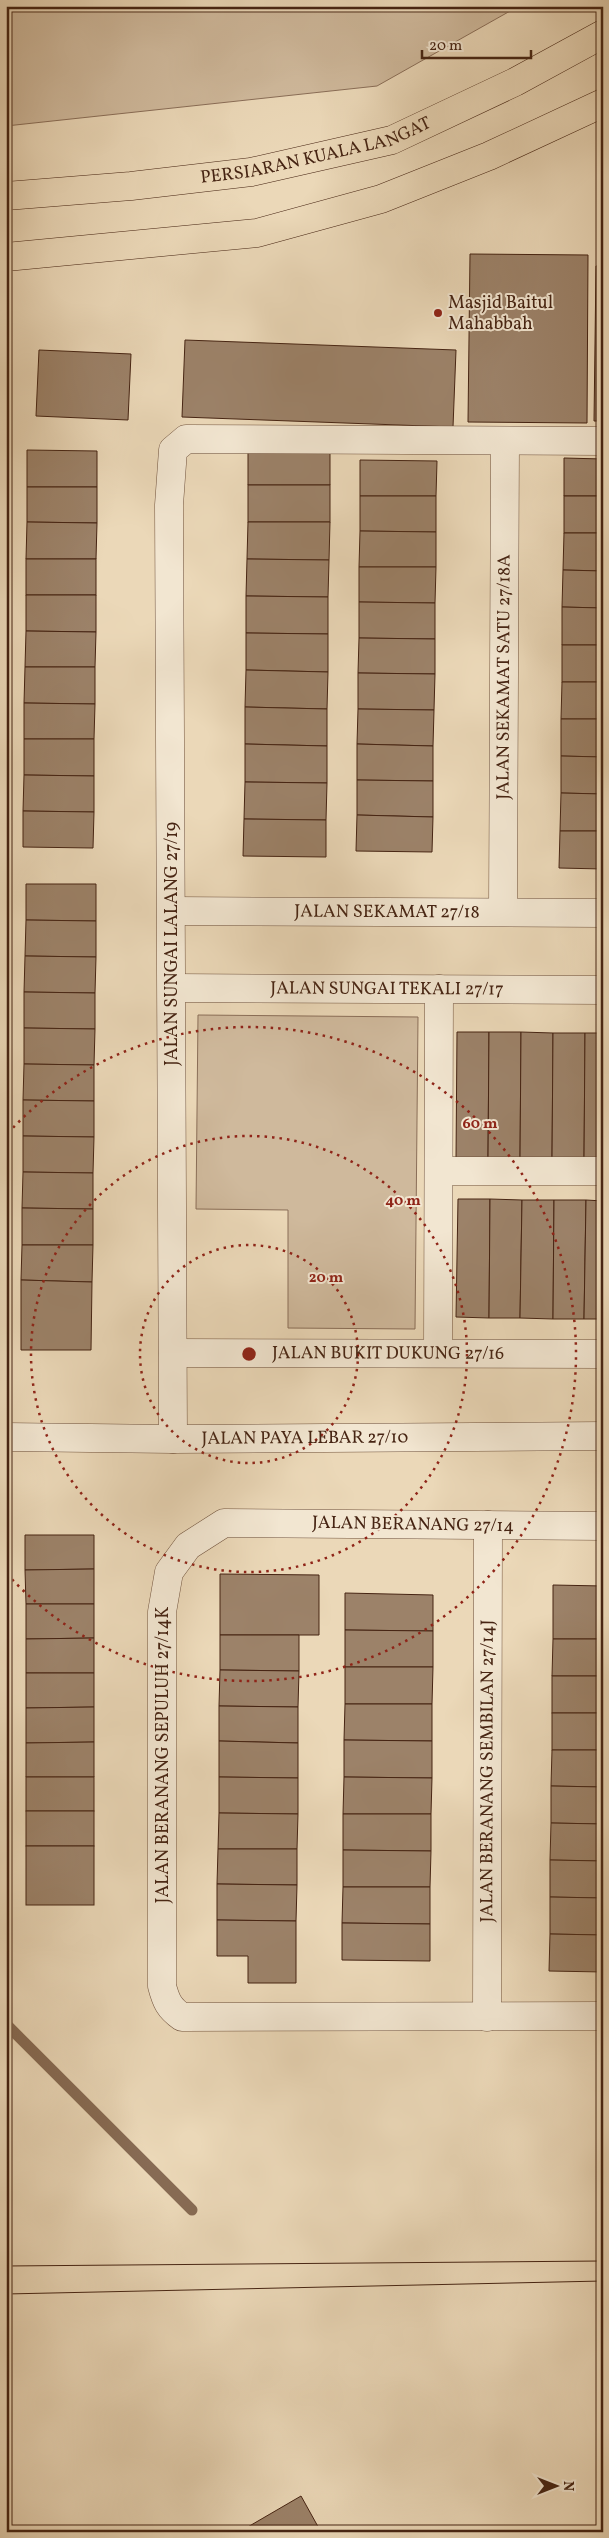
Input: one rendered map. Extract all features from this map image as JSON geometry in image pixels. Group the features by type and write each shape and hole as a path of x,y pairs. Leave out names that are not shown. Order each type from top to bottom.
{"main road":[{"name":"PERSIARAN KUALA LANGAT","path":"6,196 130,186 251,172 392,140 515,82 603,34"},
{"path":"6,257 257,233 381,198 490,156 603,102"}],"street":[{"name":"JALAN SUNGAI LALANG 27/19","path":"173,1439 169,505 173,450 186,439 504,441"},
{"path":"504,441 603,442"},
{"name":"JALAN SEKAMAT SATU 27/18A","path":"503,912 504,441"},
{"name":"JALAN SEKAMAT 27/18","path":"172,911 603,913"},
{"name":"JALAN SUNGAI TEKALI 27/17","path":"172,988 603,990"},
{"path":"438,1353 439,989"},
{"path":"439,1171 603,1171"},
{"name":"JALAN BUKIT DUKUNG 27/16","path":"173,1353 603,1354"},
{"name":"JALAN PAYA LEBAR 27/10","path":"6,1437 173,1439 603,1436"},
{"name":"JALAN BERANANG 27/14","path":"224,1523 603,1526"},
{"name":"JALAN BERANANG SEPULUH 27/14K","path":"224,1523 188,1546 168,1572 162,1612 162,1986 167,2003 173,2011 182,2017 487,2017"},
{"name":"JALAN BERANANG SEMBILAN 27/14J","path":"487,2017 488,1526"},
{"path":"487,2017 603,2016"}],"shaded area":[{"path":"6,6 519,6 377,86 6,126"},
{"path":"198,1015 418,1017 415,1329 288,1328 288,1210 196,1209"}],"building":[{"path":"470,254 588,255 587,423 468,422"},
{"path":"596,266 603,266 603,421 594,421"},
{"path":"185,340 456,350 453,427 182,417"},
{"path":"39,350 131,354 128,420 36,416"},
{"path":"248,447 330,448 330,485 248,485"},
{"path":"27,450 97,451 97,487 27,487"},
{"path":"564,458 603,459 603,496 564,496"},
{"path":"360,460 437,461 436,496 360,496"},
{"path":"248,485 330,485 330,522 248,522"},
{"path":"27,487 97,487 97,523 27,522"},
{"path":"360,496 436,496 436,532 360,531"},
{"path":"564,496 603,496 603,533 564,533"},
{"path":"27,522 97,523 96,559 26,559"},
{"path":"248,522 330,522 329,560 247,559"},
{"path":"360,531 436,532 436,567 359,567"},
{"path":"564,533 603,533 603,571 563,570"},
{"path":"26,559 96,559 96,595 26,595"},
{"path":"247,559 329,560 328,597 246,596"},
{"path":"359,567 436,567 435,603 359,602"},
{"path":"563,570 603,571 603,608 562,607"},
{"path":"26,595 96,595 96,632 26,631"},
{"path":"246,596 328,597 328,634 246,633"},
{"path":"359,602 435,603 435,639 359,638"},
{"path":"562,607 603,608 603,645 562,645"},
{"path":"26,631 96,632 95,667 25,667"},
{"path":"246,633 328,634 328,672 246,670"},
{"path":"359,638 435,639 435,674 358,673"},
{"path":"562,645 603,645 603,682 562,682"},
{"path":"25,667 95,667 95,704 24,703"},
{"path":"246,670 328,672 327,709 245,707"},
{"path":"358,673 435,674 434,710 358,709"},
{"path":"562,682 603,682 603,719 561,719"},
{"path":"24,703 95,704 94,739 24,739"},
{"path":"245,707 327,709 327,746 245,744"},
{"path":"358,709 434,710 433,746 357,744"},
{"path":"561,719 603,719 603,757 561,756"},
{"path":"24,739 94,739 94,776 24,775"},
{"path":"245,744 327,746 327,783 245,782"},
{"path":"357,744 433,746 433,781 357,780"},
{"path":"561,756 603,757 603,794 561,793"},
{"path":"24,775 94,776 94,812 23,811"},
{"path":"357,780 433,781 433,817 357,815"},
{"path":"245,782 327,783 326,820 244,819"},
{"path":"561,793 603,794 603,831 560,831"},
{"path":"23,811 94,812 93,848 23,847"},
{"path":"357,815 433,817 432,852 356,851"},
{"path":"244,819 326,820 326,857 243,856"},
{"path":"560,831 603,831 603,869 559,868"},
{"path":"26,884 96,884 96,921 26,920"},
{"path":"26,920 96,921 96,957 25,956"},
{"path":"25,956 96,957 95,993 24,992"},
{"path":"24,992 95,993 95,1029 24,1028"},
{"path":"24,1028 95,1029 94,1065 24,1064"},
{"path":"457,1032 489,1032 488,1159 456,1159"},
{"path":"489,1032 521,1032 520,1160 488,1159"},
{"path":"521,1032 553,1033 552,1160 520,1160"},
{"path":"553,1033 585,1033 584,1160 552,1160"},
{"path":"585,1033 603,1033 603,1161 584,1160"},
{"path":"24,1064 94,1065 94,1101 23,1100"},
{"path":"23,1100 94,1101 94,1137 23,1136"},
{"path":"23,1136 94,1137 93,1173 23,1172"},
{"path":"23,1172 93,1173 93,1209 22,1208"},
{"path":"458,1199 490,1199 489,1318 456,1317"},
{"path":"490,1199 522,1200 520,1318 489,1318"},
{"path":"522,1200 554,1200 553,1319 520,1318"},
{"path":"554,1200 586,1200 584,1319 553,1319"},
{"path":"586,1200 603,1201 603,1319 584,1319"},
{"path":"22,1208 93,1209 93,1245 22,1245"},
{"path":"22,1245 93,1245 92,1282 21,1280"},
{"path":"21,1280 92,1282 91,1350 21,1350"},
{"path":"25,1535 94,1535 94,1569 25,1570"},
{"path":"94,1569 94,1604 26,1604 25,1570"},
{"path":"220,1574 319,1575 319,1635 220,1635"},
{"path":"553,1585 603,1586 603,1639 553,1639"},
{"path":"345,1593 433,1595 433,1631 345,1630"},
{"path":"26,1604 94,1604 94,1638 26,1639"},
{"path":"345,1630 433,1631 433,1667 345,1667"},
{"path":"220,1635 299,1635 299,1671 220,1670"},
{"path":"94,1638 94,1673 26,1673 26,1639"},
{"path":"553,1639 603,1639 603,1676 552,1676"},
{"path":"345,1667 433,1667 432,1704 345,1704"},
{"path":"220,1670 299,1671 298,1707 219,1706"},
{"path":"26,1673 94,1673 94,1707 26,1708"},
{"path":"552,1676 603,1676 603,1713 552,1713"},
{"path":"345,1704 432,1704 432,1741 344,1740"},
{"path":"219,1706 298,1707 298,1743 219,1741"},
{"path":"94,1707 94,1742 26,1743 26,1708"},
{"path":"552,1713 603,1713 603,1750 552,1750"},
{"path":"344,1740 432,1741 432,1778 344,1777"},
{"path":"219,1741 298,1743 298,1778 219,1777"},
{"path":"94,1742 94,1777 26,1777 26,1743"},
{"path":"552,1750 603,1750 603,1787 551,1786"},
{"path":"26,1777 94,1777 94,1811 26,1811"},
{"path":"219,1777 298,1778 298,1814 219,1813"},
{"path":"344,1777 432,1778 431,1814 343,1814"},
{"path":"551,1786 603,1787 603,1824 551,1823"},
{"path":"26,1811 94,1811 94,1846 26,1846"},
{"path":"219,1813 298,1814 297,1849 218,1849"},
{"path":"343,1814 431,1814 431,1851 343,1850"},
{"path":"551,1823 603,1824 603,1861 550,1860"},
{"path":"26,1846 94,1846 94,1905 26,1905"},
{"path":"218,1849 297,1849 297,1885 217,1884"},
{"path":"343,1850 431,1851 430,1887 343,1887"},
{"path":"550,1860 603,1861 603,1898 550,1897"},
{"path":"217,1884 297,1885 296,1921 217,1920"},
{"path":"343,1887 430,1887 430,1924 342,1923"},
{"path":"550,1897 603,1898 603,1935 550,1934"},
{"path":"217,1920 296,1921 296,1983 248,1983 248,1956 217,1956"},
{"path":"342,1923 430,1924 430,1961 342,1960"},
{"path":"550,1934 603,1935 603,1972 549,1971"},
{"path":"301,2496 321,2532 248,2532 246,2528"}],"waterway":[{"path":"6,2024 192,2210"}],"tram line":[{"path":"6,2266 603,2261"},
{"path":"6,2294 603,2281"}],"place":[{"name":"Masjid Baitul Mahabbah","path":"438,313"}]}
